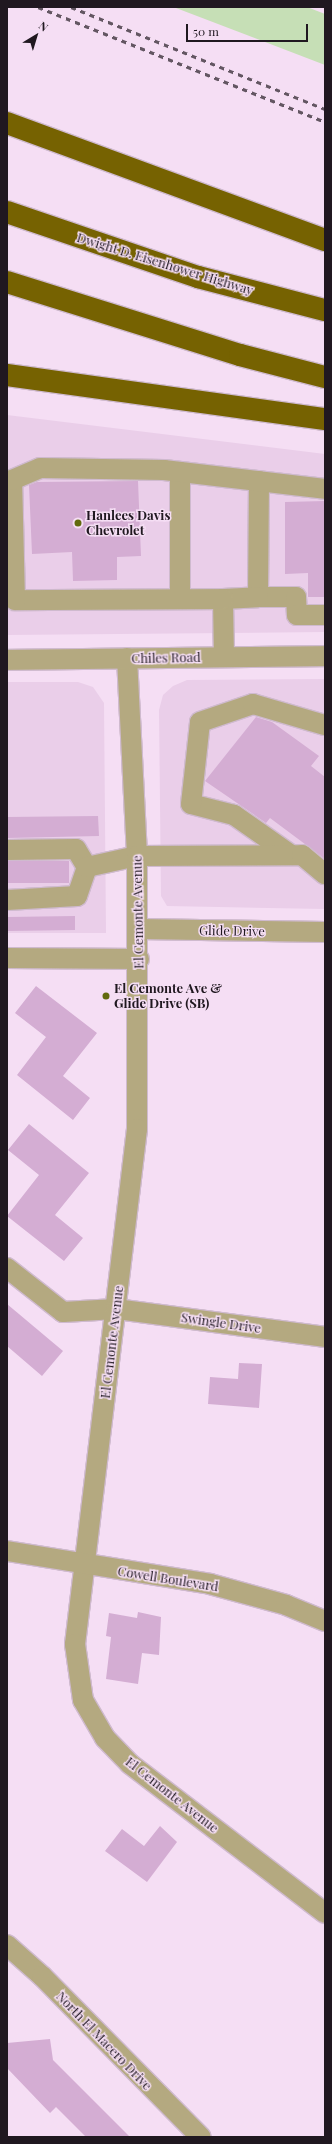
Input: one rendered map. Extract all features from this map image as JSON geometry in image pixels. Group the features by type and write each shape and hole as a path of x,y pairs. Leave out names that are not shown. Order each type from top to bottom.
{"highway":[{"path":"11,124 325,240"},
{"name":"Dwight D. Eisenhower Highway","path":"7,212 198,277 325,310"},
{"path":"7,282 240,355 325,377"},
{"path":"7,374 325,419"}],"street":[{"path":"325,489 259,480 180,472 40,468 12,480 15,600 223,599 296,597 296,615 325,615"},
{"path":"180,472 180,599"},
{"path":"258,597 259,480"},
{"path":"223,599 224,657"},
{"name":"Chiles Road","path":"7,660 325,656"},
{"name":"El Cemonte Avenue","path":"127,658 137,856 139,929 137,1129 116,1309 83,1562 75,1644 83,1700 105,1738 130,1764 325,1913"},
{"path":"291,855 234,814 191,804 200,722 253,704 325,725"},
{"path":"7,850 76,849 87,867"},
{"path":"87,867 137,856 302,855 325,874"},
{"path":"7,900 77,896 87,867"},
{"name":"Glide Drive","path":"139,929 325,932"},
{"path":"7,958 139,959"},
{"name":"Swingle Drive","path":"7,1268 64,1312 116,1309 325,1337"},
{"name":"Cowell Boulevard","path":"7,1551 83,1562 111,1570 210,1584 286,1605 325,1620"},
{"name":"North El Macero Drive","path":"11,1956 201,2137"}],"shaded area":[{"path":"7,415 325,454 325,632 7,635"},
{"path":"325,679 325,909 167,906 161,896 159,710 163,695 173,686 187,680"},
{"path":"7,682 78,682 93,687 104,703 106,933 7,933"}],"green space":[{"path":"307,7 325,14 325,65 176,8"}],"building":[{"path":"138,481 141,556 117,557 117,580 73,581 72,552 32,554 29,485 37,482"},
{"path":"325,501 325,597 308,597 308,573 285,574 285,502"},
{"path":"256,717 272,722 319,756 311,766 325,777 325,859 270,818 266,823 205,781"},
{"path":"98,816 99,836 7,838 7,817"},
{"path":"7,861 69,861 69,883 7,883"},
{"path":"75,916 75,930 7,931 7,917"},
{"path":"36,986 97,1033 63,1076 90,1098 73,1120 17,1075 46,1037 15,1013"},
{"path":"29,1124 89,1173 55,1215 83,1238 64,1261 7,1216 39,1175 8,1150"},
{"path":"7,1304 63,1351 42,1376 7,1346"},
{"path":"239,1363 262,1364 259,1408 208,1404 210,1377 238,1379"},
{"path":"138,1612 161,1617 159,1655 142,1653 138,1684 106,1679 111,1637 106,1636 109,1613 137,1618"},
{"path":"160,1826 177,1842 147,1882 105,1851 122,1829 144,1846"},
{"path":"50,2039 53,2060 130,2137 86,2137 56,2107 50,2113 7,2068 7,2043"}],"railway":[{"path":"38,7 325,122"},
{"path":"71,7 325,109"}],"place":[{"name":"Hanlees Davis Chevrolet","path":"78,523"},
{"name":"El Cemonte Ave & Glide Drive (SB)","path":"106,996"}]}
